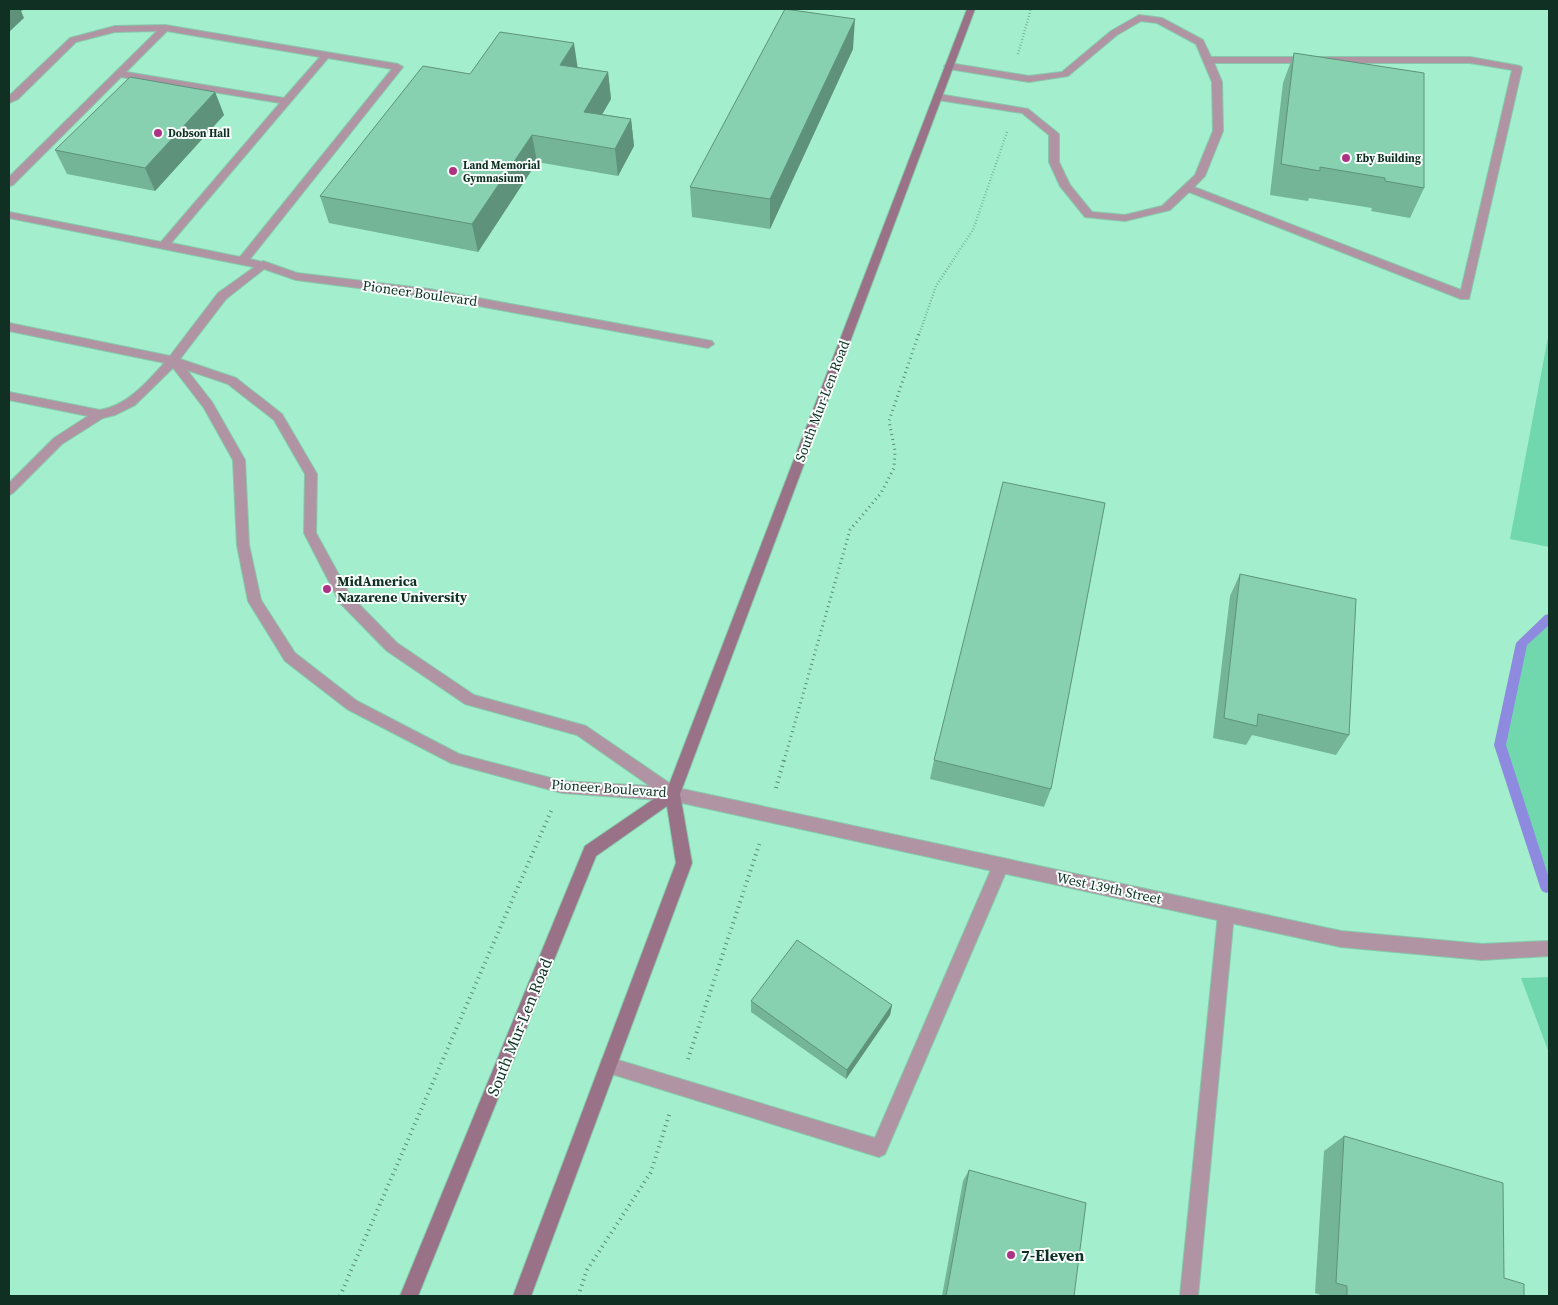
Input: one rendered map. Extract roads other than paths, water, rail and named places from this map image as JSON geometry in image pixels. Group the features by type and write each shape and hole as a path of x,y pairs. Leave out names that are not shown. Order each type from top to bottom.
{"main road":[{"name":"South Mur-Len Road","path":"522,1296 684,863 673,794 971,9"},
{"name":"South Mur-Len Road","path":"409,1296 590,851 673,794"}],"street":[{"path":"938,96 1025,111 1054,134 1054,162 1065,186 1089,215 1125,218 1166,208 1200,176 1218,131 1216,82 1200,42 1159,20 1139,18 1114,33 1065,74 1029,79 949,66"},
{"path":"9,183 165,28"},
{"path":"11,100 73,40 115,29 165,28 398,67 243,261"},
{"path":"164,245 326,55"},
{"path":"1187,188 1465,296 1516,68 1470,60 1208,60"},
{"path":"119,74 287,101"},
{"name":"Pioneer Boulevard","path":"9,215 263,265 296,276 429,292 708,344"},
{"path":"9,396 100,414 112,413 138,397 173,361 222,296 263,265"},
{"name":"Pioneer Boulevard","path":"9,327 173,361 232,381 278,417 311,474 310,533 344,599 392,647 470,700 582,730 673,794"},
{"name":"Pioneer Boulevard","path":"173,361 208,405 240,460 244,545 255,601 290,657 352,705 456,759 562,787 673,794"},
{"path":"11,484 58,441 100,414"},
{"name":"West 139th Street","path":"673,794 1341,938 1482,952 1549,950"},
{"path":"608,1065 879,1148 1001,865"},
{"path":"1190,1296 1226,914"}],"waterway":[{"path":"1546,887 1500,745 1522,643 1549,618"}],"place":[{"name":"Dobson Hall","path":"158,133"},
{"name":"Eby Building","path":"1346,158"},
{"name":"Land Memorial Gymnasium","path":"453,171"},
{"name":"MidAmerica Nazarene University","path":"327,589"},
{"name":"7-Eleven","path":"1011,1255"}]}
